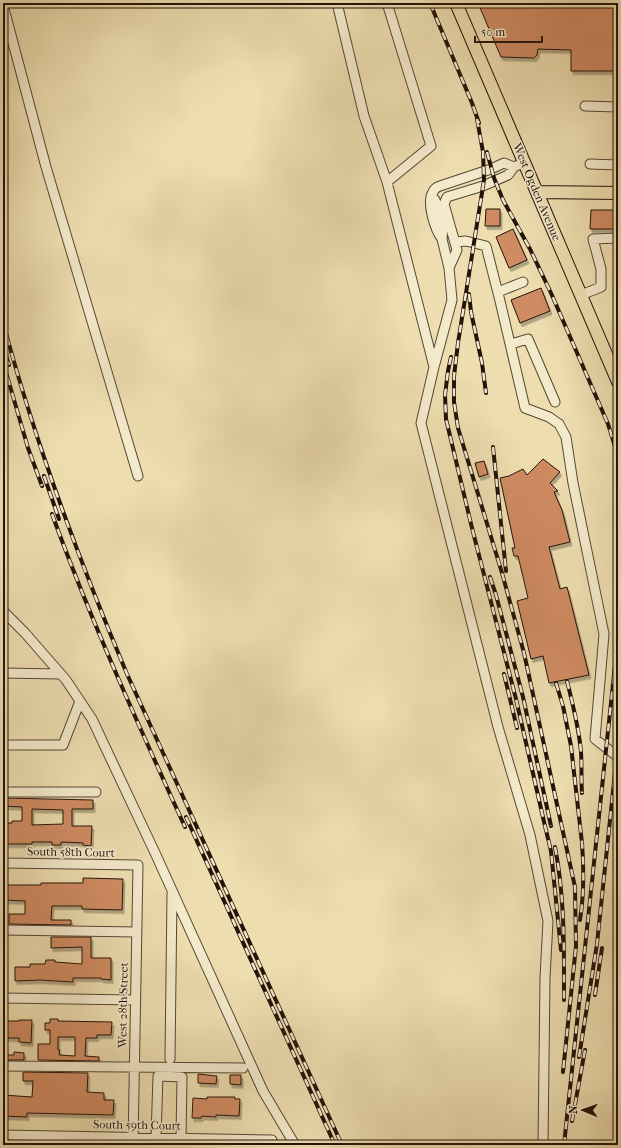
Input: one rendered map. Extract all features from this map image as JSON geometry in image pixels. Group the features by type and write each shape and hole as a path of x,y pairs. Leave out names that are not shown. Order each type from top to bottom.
{"main road":[{"name":"West Ogden Avenue","path":"456,3 519,164 538,192 618,382"},
{"path":"538,192 618,193"}],"street":[{"path":"337,3 364,116 387,182 434,367"},
{"path":"387,182 431,146 388,3"},
{"path":"3,5 46,166 138,476"},
{"path":"585,106 618,107"},
{"path":"519,164 504,163 491,169 440,186 434,190 431,196 430,201 436,231 442,239 449,268 452,300 421,423 498,727 530,835 548,921 543,1145"},
{"path":"449,268 457,250 444,204 447,197 483,186 508,175 519,164"},
{"path":"590,164 618,165"},
{"path":"581,296 602,287 601,269 593,239 618,238"},
{"path":"455,242 466,241 486,246 526,408 548,417 559,424 566,437 604,634 595,739 618,758"},
{"path":"498,292 524,282"},
{"path":"510,344 528,339 555,402"},
{"path":"3,611 25,633 60,674 92,719 263,1091 295,1145"},
{"path":"3,673 60,674"},
{"path":"3,745 62,745 80,701"},
{"path":"3,792 96,792"},
{"name":"South 58th Court","path":"3,863 138,865"},
{"name":"West 28th Street","path":"133,1141 138,865"},
{"path":"170,1059 172,891"},
{"path":"3,930 137,932"},
{"path":"3,998 136,1000"},
{"path":"3,1066 243,1068"},
{"path":"156,1137 158,1076 182,1077 181,1138"},
{"name":"South 59th Court","path":"3,1135 133,1141 156,1137 272,1140"}],"building":[{"path":"478,3 618,3 618,71 571,71 571,50 538,49 537,55 534,58 501,57"},
{"path":"486,209 500,209 500,226 485,226"},
{"path":"591,210 618,210 618,229 590,229"},
{"path":"513,229 527,260 509,268 496,237"},
{"path":"541,288 550,311 520,323 511,300"},
{"path":"543,459 560,472 550,483 558,491 554,492 562,510 570,542 549,547 560,589 567,587 589,675 549,683 543,656 531,659 517,601 528,598 518,556 514,556 512,548 515,548 500,478 509,476 523,469 527,475"},
{"path":"484,461 488,474 479,477 475,463"},
{"path":"3,798 93,800 93,809 72,809 72,826 92,826 91,846 83,845 83,843 61,842 61,845 52,845 52,842 3,844 3,823 22,821 22,807 3,806","holes":["32,809 63,810 63,824 32,825"]},
{"path":"83,878 123,879 122,910 82,909 82,906 52,906 51,920 71,920 71,925 9,924 9,914 25,914 25,901 3,900 3,885 83,883"},
{"path":"51,937 91,937 91,958 111,958 111,980 101,978 73,978 73,982 40,980 15,981 15,967 30,967 30,964 45,964 46,960 82,964 82,947 51,948"},
{"path":"50,1019 58,1019 58,1021 112,1022 111,1035 97,1035 97,1038 86,1038 85,1056 99,1057 99,1061 38,1060 38,1044 50,1044 50,1030 45,1030 45,1023 50,1023","holes":["58,1037 75,1037 75,1056 59,1055 60,1050 58,1050"]},
{"path":"32,1020 31,1043 19,1042 19,1038 3,1038 3,1021"},
{"path":"14,1052 24,1053 24,1060 3,1060 3,1055 14,1055"},
{"path":"23,1072 88,1073 87,1092 104,1093 104,1100 114,1100 113,1115 27,1113 27,1117 3,1116 3,1095 32,1097 33,1081 23,1081"},
{"path":"198,1074 217,1076 216,1084 198,1083"},
{"path":"230,1075 241,1075 241,1085 230,1084"},
{"path":"207,1097 235,1097 235,1099 240,1099 239,1116 216,1115 216,1117 202,1116 201,1118 192,1118 193,1098 207,1099"}],"railway":[{"path":"430,3 479,123"},
{"path":"477,119 483,152 484,180 458,343 454,376 454,402 458,428 502,573 524,653 575,887 576,946 563,1072"},
{"path":"487,152 494,178 503,200 530,249 551,293 608,424 618,456"},
{"path":"469,294 486,393"},
{"path":"3,322 29,412 59,501 109,631 127,674 342,1145"},
{"path":"3,346 9,365"},
{"path":"451,357 445,395 446,419 472,528 516,699 551,851 561,950"},
{"path":"3,362 28,448 42,486"},
{"path":"493,447 506,571"},
{"path":"44,476 59,519"},
{"path":"52,514 99,633 185,827"},
{"path":"490,577 523,697 551,826"},
{"path":"564,1145 618,637"},
{"path":"504,674 517,728"},
{"path":"567,681 576,716 580,743 582,793"},
{"path":"556,683 563,706 571,746 582,843 583,882 580,920"},
{"path":"579,1057 597,944 618,744"},
{"path":"186,817 335,1145"},
{"path":"555,847 561,885 564,943 564,1000"},
{"path":"595,995 602,948"},
{"path":"572,1121 585,1050"}]}
